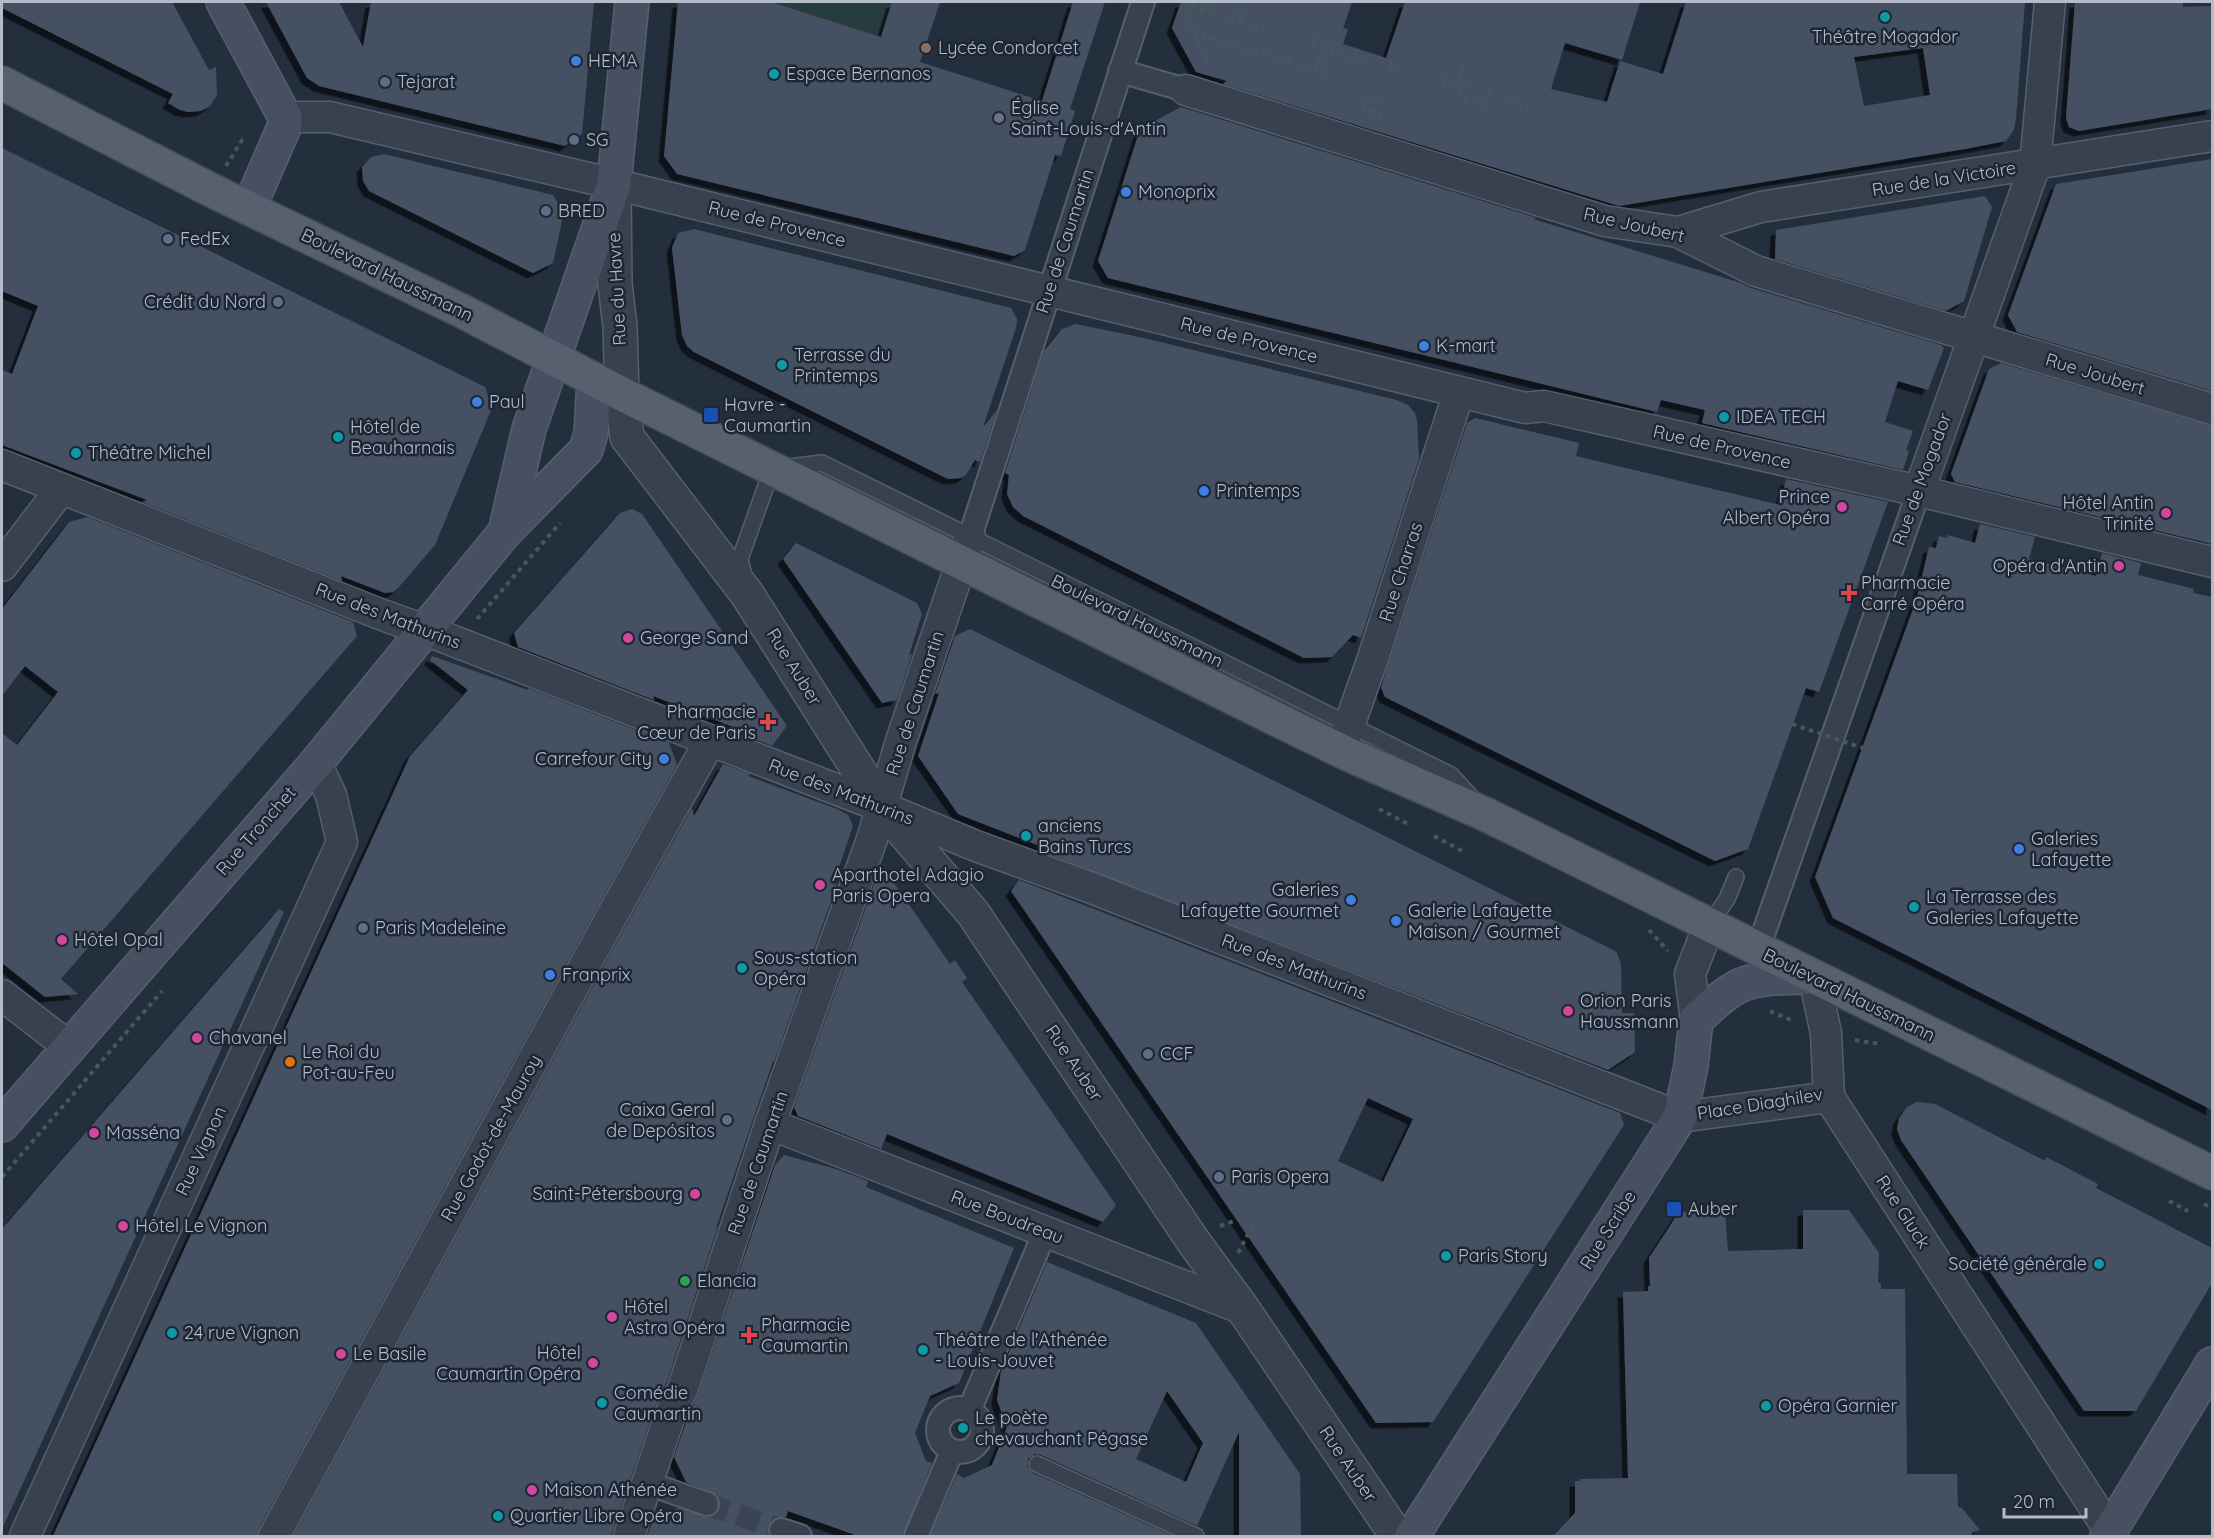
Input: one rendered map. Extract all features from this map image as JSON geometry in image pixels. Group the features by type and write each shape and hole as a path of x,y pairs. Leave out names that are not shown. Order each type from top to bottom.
{"main road":[{"path":"223,2 285,117 285,125 249,208"},
{"name":"Rue du Havre","path":"553,358 614,184 632,2"},
{"name":"Boulevard Haussmann","path":"2,83 249,208 464,312 772,469 966,550 1345,738 1487,815 2212,1173"},
{"name":"Rue Tronchet","path":"505,532 529,429 553,358"},
{"path":"586,450 608,387"},
{"name":"Rue Tronchet","path":"2,1125 68,1046 316,763 505,532 586,450"},
{"path":"1696,1020 1732,989 1748,983 1775,978 1814,977"},
{"name":"Rue Scribe","path":"1412,1536 1680,1117 1691,1066 1696,1020"},
{"path":"2110,1535 2212,1364"}],"street":[{"name":"Rue de Caumartin","path":"629,1536 673,1407 683,1388 771,1125 882,807 900,741 966,550 1143,2"},
{"name":"Rue de Mogador","path":"1758,949 2035,165 2050,2"},
{"name":"Rue Joubert","path":"1120,71 1605,220 1678,232 1756,272 2212,409"},
{"name":"Rue de Provence","path":"285,117 330,117 614,184 1525,408 1544,406 1918,491 2212,562"},
{"name":"Rue de la Victoire","path":"1678,232 1761,207 2212,136"},
{"name":"Rue du Havre","path":"608,387 620,326 615,284 614,184"},
{"name":"Rue Auber","path":"608,387 633,448 747,594 882,807 973,913 1193,1240 1243,1309 1397,1536"},
{"name":"Rue Charras","path":"1345,738 1459,392"},
{"path":"586,450 600,444 620,444 633,448"},
{"name":"Rue des Mathurins","path":"2,465 385,616 882,807 976,846 1089,887 1680,1117"},
{"path":"2,566 61,489"},
{"name":"Rue Godot-de-Mauroy","path":"274,1536 609,921 710,741"},
{"name":"Rue Vignon","path":"25,1536 342,842 331,795 316,763"},
{"path":"1696,1020 1690,974 1709,925"},
{"name":"Place Diaghilev","path":"1680,1117 1829,1097 1826,1033 1814,977"},
{"path":"2,995 68,1046"},
{"name":"Rue Gluck","path":"1829,1097 2110,1535"},
{"name":"Rue Boudreau","path":"771,1125 1243,1309"},
{"path":"969,1411 1045,1232"},
{"path":"962,1408 980,1420 982,1435 979,1442 967,1451 952,1451 942,1443 939,1436 940,1422 948,1412 962,1408"},
{"path":"916,1536 952,1451"},
{"path":"647,1483 707,1504"}],"lane":[{"name":"Rue Auber","path":"747,594 740,559 772,469"},
{"path":"1709,925 1727,899 1736,877"},
{"path":"1037,1464 1196,1536"}],"path":[{"path":"1185,5 1192,2"},
{"path":"1185,5 1215,7"},
{"path":"1185,5 1213,13"},
{"path":"1185,5 1206,65 1215,68"},
{"path":"1232,12 1245,17"},
{"path":"1230,19 1243,23"},
{"path":"1254,27 1265,30"},
{"path":"1194,33 1332,75"},
{"path":"1313,38 1341,47"},
{"path":"1311,45 1372,64"},
{"path":"1317,61 1335,67"},
{"path":"1388,65 1399,69"},
{"path":"1456,86 1463,66"},
{"path":"1443,79 1456,86 1463,98 1485,103 1491,83"},
{"path":"1440,85 1456,86"},
{"path":"1465,86 1476,89"},
{"path":"1363,96 1388,104"},
{"path":"1509,101 1528,107 1526,112"},
{"path":"1381,119 1360,106 1383,113"},
{"path":"1792,724 1863,747"},
{"path":"1379,809 1408,824"},
{"path":"1434,836 1464,852"},
{"path":"2169,1201 2188,1211"},
{"path":"1220,1226 1237,1220"},
{"path":"1238,1251 1255,1221"}],"green space":[{"path":"771,2 892,2 881,37"}],"building":[{"path":"2,2 172,2 209,70 216,67 217,95 210,106 201,111 180,110 168,103 173,94 2,8"},
{"path":"266,2 339,2 363,47 371,2 594,2 582,134 565,146 319,86 307,78"},
{"path":"678,2 771,2 881,37 892,2 940,2 920,62 1042,101 1073,2 1105,2 1070,109 1075,111 1061,156 1055,155 1025,250 1014,256 677,174 664,156"},
{"path":"1181,2 1352,2 1343,28 1348,29 1343,44 1386,58 1405,2 1640,2 1622,60 1565,43 1551,89 1607,102 1620,61 1663,74 1686,2 2025,2 2016,118 2014,130 2006,141 1619,206 1223,84 1227,81 1196,72 1172,28","holes":["1923,48 1930,95 1864,106 1854,57"]},
{"path":"2075,2 2183,2 2183,7 2212,6 2212,109 2079,131 2069,127 2066,118"},
{"path":"1181,107 1537,218 1533,219 1751,288 1941,345 1944,348 1928,390 1898,381 1885,422 1913,431 1906,450 1909,451 1903,470 1702,423 1705,410 1661,400 1657,412 1108,278 1098,261 1140,129"},
{"path":"2,148 485,387 492,408 435,545 398,588 393,592 385,593 341,576 342,581 142,502 147,500 2,445 2,370 12,374 38,306 2,291"},
{"path":"384,154 553,195 564,212 553,263 533,273 369,191 363,181 362,167 371,157"},
{"path":"2212,159 2212,391 2017,332 2008,315 2056,184"},
{"path":"1985,196 1992,207 1964,301 1946,311 1775,259 1776,230"},
{"path":"694,229 1011,308 1017,319 1016,328 983,427 997,410 980,462 975,460 966,475 961,478 948,479 694,352 687,346 682,335 672,248 678,233"},
{"name":"Printemps","path":"1076,324 1144,338 1397,400 1408,405 1415,413 1417,420 1419,459 1361,638 1353,635 1332,657 1304,658 1023,516 1013,507 1007,494 1009,475 1005,473 1044,351 1062,329"},
{"path":"2001,363 2212,426 2212,544 1955,482 1951,474 1989,369"},
{"path":"1475,418 1579,443 1576,456 1780,505 1786,479 1888,502 1819,692 1806,688 1748,849 1715,861 1385,697 1381,687 1467,423"},
{"path":"632,509 642,514 787,726 772,746 740,733 741,730 653,696 654,700 518,647 514,633 620,513"},
{"path":"87,517 353,622 357,636 61,979 78,994 45,997 2,963 2,733 17,745 58,692 25,666 2,696 2,609 69,522"},
{"name":"Galeries Lafayette","path":"1980,524 2035,537 2029,559 2096,576 2102,553 2141,563 2138,575 2194,589 2193,593 2212,597 2212,1110 1833,918 1815,877 1916,601 1929,547 1936,548 1939,536 1947,538 1948,535 1975,543"},
{"path":"796,543 917,603 922,614 897,700 882,703 783,559"},
{"path":"970,629 1613,950 1617,953 1621,964 1622,1013 1634,1013 1635,1052 1608,1070 1042,852 1045,848 958,814 918,756 939,693 935,694 955,636"},
{"path":"432,656 528,690 528,688 669,743 677,765 594,913 259,1528 257,1536 53,1536 410,756 468,690 430,660"},
{"path":"723,764 750,774 748,776 837,809 848,815 853,826 833,885 837,884 773,1061 667,1381 657,1401 611,1536 293,1536 624,929 692,808 694,816"},
{"path":"890,877 950,964 955,960 967,978 962,982 1116,1205 1103,1222 887,1134 881,1149 798,1116 794,1107 876,879"},
{"path":"1019,880 1620,1113 1624,1125 1433,1422 1376,1423 1011,891","holes":["1368,1098 1413,1119 1383,1182 1338,1161"]},
{"path":"279,909 284,912 2,1529 2,1229"},
{"name":"Société générale","path":"1917,1102 1935,1104 2045,1161 2046,1157 2098,1184 2096,1188 2212,1248 2212,1283 2136,1411 2084,1411 1901,1140 1897,1129 1899,1118 1907,1107"},
{"path":"784,1155 836,1169 868,1181 866,1187 1014,1248 959,1383 930,1396 915,1433 926,1461 932,1463 903,1536 858,1536 788,1511 786,1517 772,1520 768,1527 770,1536 647,1536 653,1520 678,1508 709,1517 715,1515 719,1509 720,1502 717,1495 686,1482 674,1457 699,1393 775,1165"},
{"name":"Opéra Garnier","path":"1803,1210 1849,1210 1879,1253 1878,1283 1881,1283 1881,1289 1905,1289 1907,1474 1957,1474 1958,1507 1962,1508 1980,1530 1972,1532 1972,1536 1553,1536 1575,1513 1575,1481 1628,1478 1623,1292 1648,1291 1648,1286 1650,1286 1649,1258 1679,1212 1725,1211 1728,1251 1803,1249"},
{"path":"1047,1262 1196,1323 1300,1474 1301,1536 1239,1536 1239,1432 1197,1526 1041,1455 1035,1454 1028,1459 1027,1466 1033,1473 1173,1536 930,1536 957,1474 964,1478 992,1465 1007,1427 997,1400 1001,1371","holes":["1167,1391 1203,1443 1186,1482 1136,1459"]}],"tunnel":[{"path":"707,1504 781,1530"}],"place":[{"name":"Théâtre Mogador","path":"1885,17"},
{"name":"Lycée Condorcet","path":"926,48"},
{"name":"HEMA","path":"576,61"},
{"name":"Espace Bernanos","path":"774,74"},
{"name":"Tejarat","path":"385,82"},
{"name":"Église Saint-Louis-d'Antin","path":"999,118"},
{"name":"SG","path":"574,140"},
{"name":"Monoprix","path":"1126,192"},
{"name":"BRED","path":"546,211"},
{"name":"FedEx","path":"168,239"},
{"name":"Crédit du Nord","path":"278,302"},
{"name":"K-mart","path":"1424,346"},
{"name":"Terrasse du Printemps","path":"782,365"},
{"name":"Paul","path":"477,402"},
{"name":"Havre - Caumartin","path":"711,415"},
{"name":"IDEA TECH","path":"1724,417"},
{"name":"Hôtel de Beauharnais","path":"338,437"},
{"name":"Théâtre Michel","path":"76,453"},
{"name":"Printemps","path":"1204,491"},
{"name":"Prince Albert Opéra","path":"1842,507"},
{"name":"Hôtel Antin Trinité","path":"2166,513"},
{"name":"Opéra d'Antin","path":"2119,566"},
{"name":"Pharmacie Carré Opéra","path":"1849,593"},
{"name":"George Sand","path":"628,638"},
{"name":"Pharmacie Cœur de Paris","path":"768,722"},
{"name":"Carrefour City","path":"664,759"},
{"name":"anciens Bains Turcs","path":"1026,836"},
{"name":"Galeries Lafayette","path":"2019,849"},
{"name":"Aparthotel Adagio Paris Opera","path":"820,885"},
{"name":"Galeries Lafayette Gourmet","path":"1351,900"},
{"name":"La Terrasse des Galeries Lafayette","path":"1914,907"},
{"name":"Galerie Lafayette Maison / Gourmet","path":"1396,921"},
{"name":"Paris Madeleine","path":"363,928"},
{"name":"Hôtel Opal","path":"62,940"},
{"name":"Sous-station Opéra","path":"742,968"},
{"name":"Franprix","path":"550,975"},
{"name":"Orion Paris Haussmann","path":"1568,1011"},
{"name":"Chavanel","path":"197,1038"},
{"name":"CCF","path":"1148,1054"},
{"name":"Le Roi du Pot-au-Feu","path":"290,1062"},
{"name":"Caixa Geral de Depósitos","path":"727,1120"},
{"name":"Masséna","path":"94,1133"},
{"name":"Paris Opera","path":"1219,1177"},
{"name":"Saint-Pétersbourg","path":"695,1194"},
{"name":"Auber","path":"1674,1209"},
{"name":"Hôtel Le Vignon","path":"123,1226"},
{"name":"Paris Story","path":"1446,1256"},
{"name":"Société générale","path":"2099,1264"},
{"name":"Elancia","path":"685,1281"},
{"name":"Hôtel Astra Opéra","path":"612,1317"},
{"name":"24 rue Vignon","path":"172,1333"},
{"name":"Pharmacie Caumartin","path":"749,1335"},
{"name":"Théâtre de l'Athénée - Louis-Jouvet","path":"923,1350"},
{"name":"Le Basile","path":"341,1354"},
{"name":"Hôtel Caumartin Opéra","path":"593,1363"},
{"name":"Comédie Caumartin","path":"602,1403"},
{"name":"Opéra Garnier","path":"1766,1406"},
{"name":"Le poète chevauchant Pégase","path":"963,1428"},
{"name":"Maison Athénée","path":"532,1490"},
{"name":"Quartier Libre Opéra","path":"498,1516"}]}
